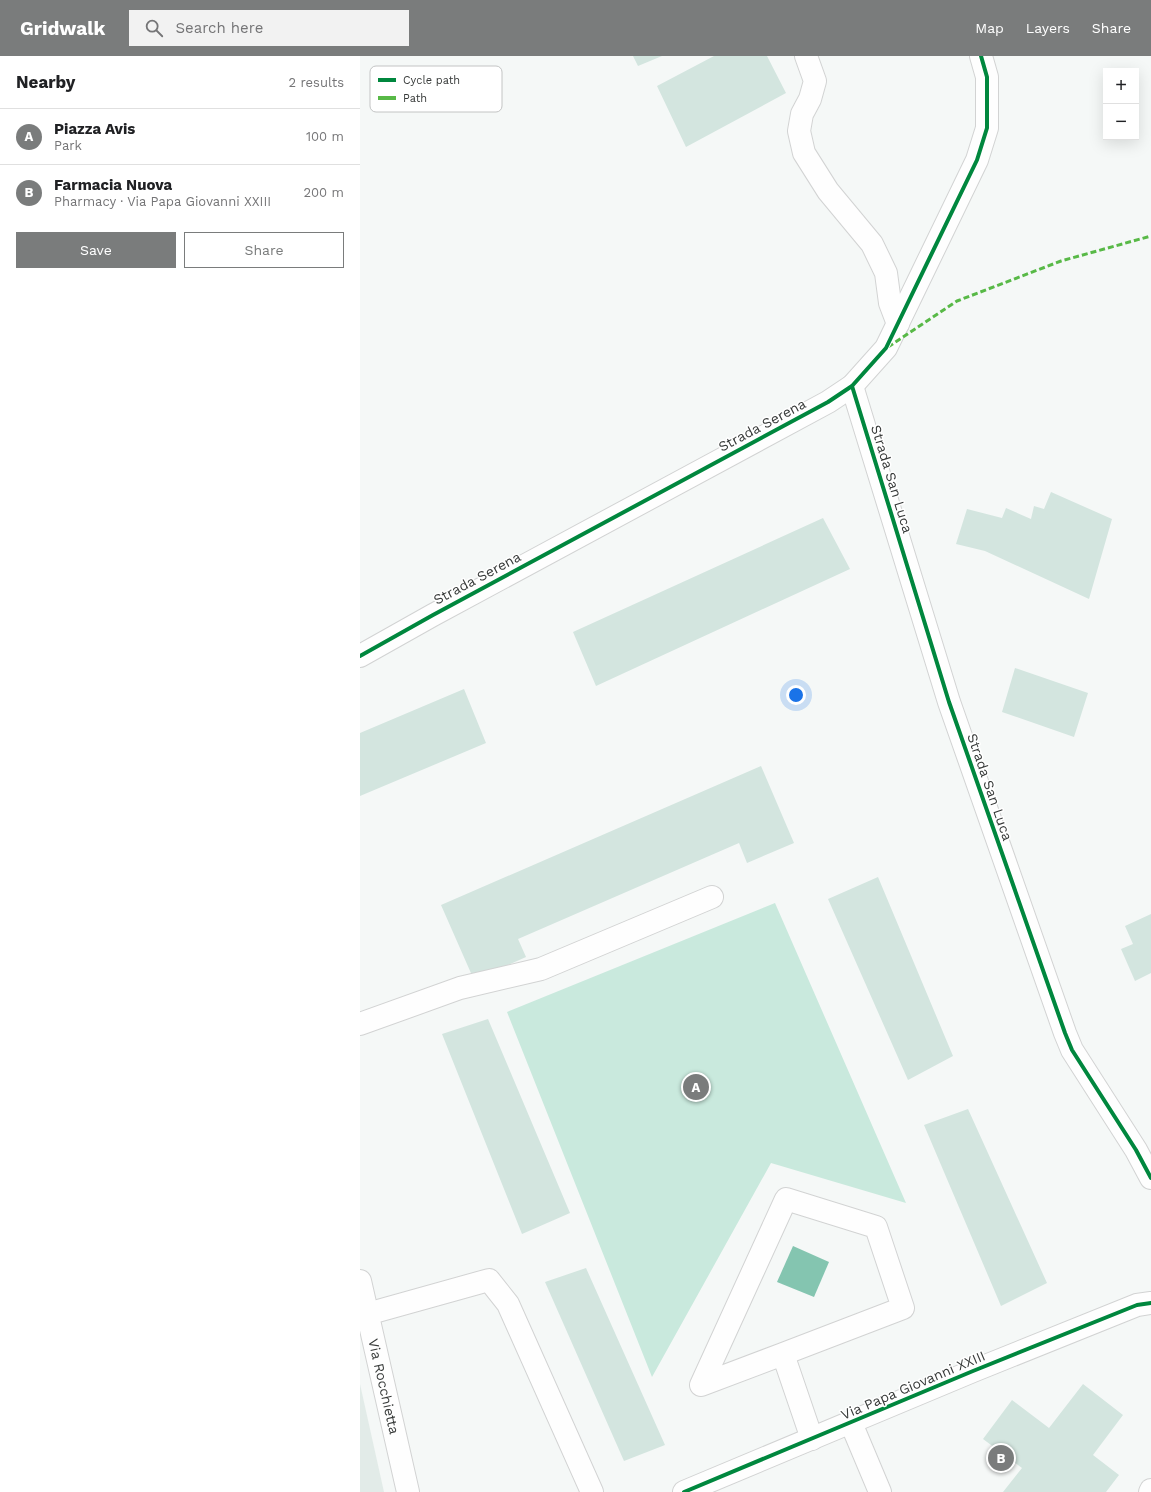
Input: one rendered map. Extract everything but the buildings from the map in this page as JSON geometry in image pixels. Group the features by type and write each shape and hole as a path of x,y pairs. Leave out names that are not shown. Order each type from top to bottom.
{"street":[{"path":"806,56 814,82 810,99 802,114 799,131 804,154 828,191 872,244 886,273 890,303 898,324"},
{"name":"Strada Serena","path":"360,656 432,615 828,402 852,386 886,348 978,160 987,128 987,77 981,56"},
{"name":"Strada San Luca","path":"852,386 949,702 1065,1033 1072,1050 1136,1150 1151,1178"},
{"path":"360,1024 460,988 541,969 712,897"},
{"path":"786,1199 876,1226 903,1308 783,1354 702,1385 786,1199"},
{"path":"367,1314 489,1280 508,1304 592,1492"},
{"name":"Via Rocchietta","path":"360,1281 408,1492"},
{"name":"Via Papa Giovanni XXIII","path":"684,1492 851,1423 973,1370 1137,1304 1151,1303"},
{"path":"783,1354 812,1439"},
{"path":"851,1423 880,1492"}],"shaded area":[{"path":"775,903 906,1203 771,1163 652,1377 507,1012"},
{"path":"793,1246 829,1262 814,1297 777,1282"},
{"path":"360,1384 384,1492 360,1492"}],"marked path":[{"path":"888,347 957,301 1061,261 1151,236"}],"cycle path":[{"path":"360,656 433,615 828,402 852,386 886,348 977,160 987,128 987,77 981,56"},
{"path":"852,386 949,702 1065,1033 1072,1050 1136,1150 1151,1178"},
{"path":"684,1492 973,1371 1137,1305 1151,1303"}],"place":[{"name":"Piazza Avis","path":"696,1087"},
{"name":"Farmacia Nuova","path":"1001,1458"}]}
